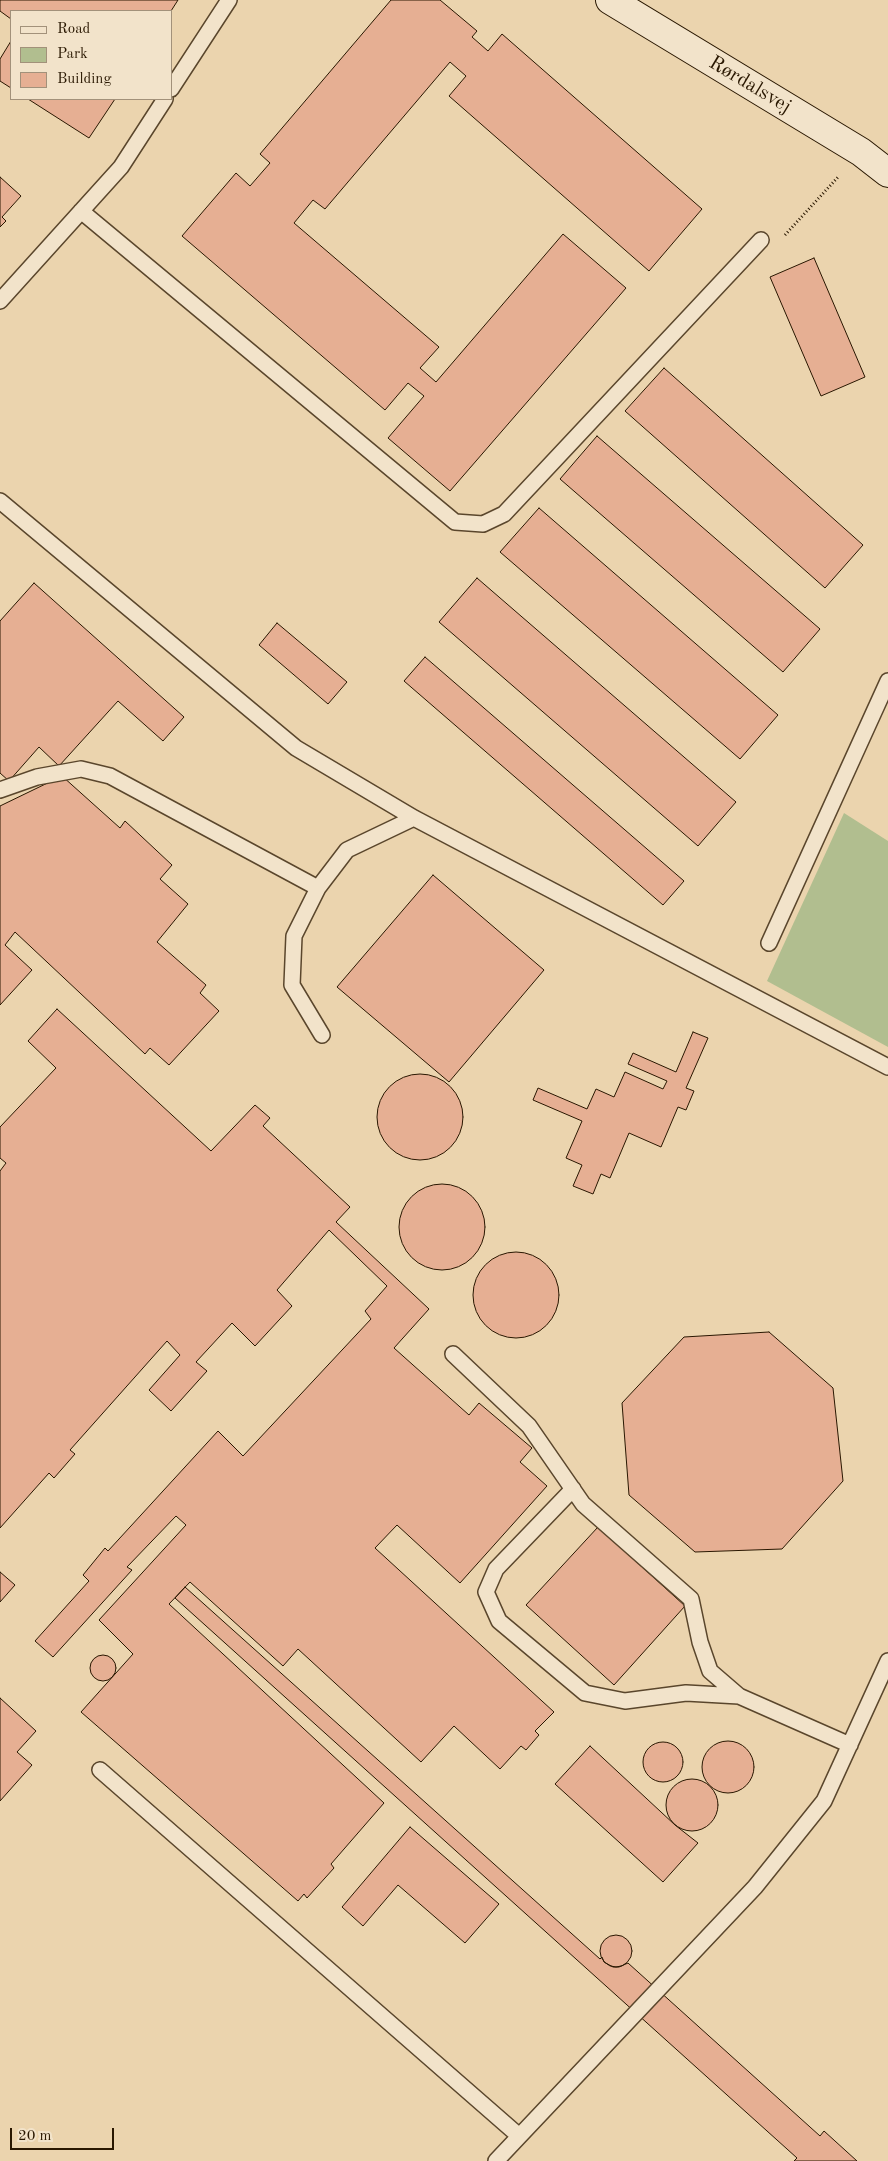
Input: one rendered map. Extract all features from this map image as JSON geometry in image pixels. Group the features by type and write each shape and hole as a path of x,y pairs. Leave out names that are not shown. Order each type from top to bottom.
{"street":[{"name":"Rørdalsvej","path":"610,0 861,152 888,173"}],"lane":[{"path":"172,87 229,0"},
{"path":"0,301 121,167 164,100"},
{"path":"81,210 454,522 483,524 504,514 761,240"},
{"path":"0,501 296,748 414,818 888,1067"},
{"path":"769,943 888,681"},
{"path":"0,790 37,778 81,769 110,776 318,888"},
{"path":"322,1035 292,985 294,936 318,888 348,850 414,818"},
{"path":"453,1354 529,1426 583,1504 691,1599 700,1642 710,1671 739,1696 850,1745"},
{"path":"573,1489 496,1569 486,1592 499,1621 585,1693 625,1701 686,1693 739,1696"},
{"path":"496,2161 755,1887 824,1801 888,1661"},
{"path":"100,1770 518,2136"}],"path":[{"path":"761,240 780,241 861,152"}],"green space":[{"path":"844,813 888,841 888,1047 767,981"}],"building":[{"path":"0,0 178,0 172,10 10,10 10,18 0,11"},
{"path":"391,0 440,0 477,31 472,37 488,51 502,34 702,209 649,271 449,96 466,76 450,62 325,209 313,200 294,223 439,347 420,368 436,382 563,234 626,288 450,491 388,438 424,396 408,383 385,410 182,236 236,173 250,186 270,163 260,154"},
{"path":"10,43 10,87 0,81 0,59"},
{"path":"30,100 114,100 89,138"},
{"path":"0,177 21,196 2,217 6,221 0,227"},
{"path":"814,258 865,377 821,396 770,277"},
{"path":"664,368 863,545 825,588 625,411"},
{"path":"597,436 820,629 783,672 560,479"},
{"path":"539,508 778,715 740,759 500,552"},
{"path":"477,578 736,802 698,846 439,622"},
{"path":"34,583 184,717 163,741 118,701 59,766 39,747 9,781 0,773 0,621"},
{"path":"277,623 347,682 328,704 259,645"},
{"path":"425,657 684,881 663,905 404,681"},
{"path":"62,776 120,828 125,821 172,865 160,879 188,904 157,942 206,985 200,993 219,1011 169,1065 150,1048 145,1054 15,932 5,945 32,970 0,1005 0,806"},
{"path":"433,875 544,970 449,1082 337,987"},
{"path":"57,1009 211,1151 255,1105 270,1118 263,1126 350,1207 336,1222 429,1309 394,1348 469,1415 479,1403 532,1448 520,1462 547,1486 460,1583 397,1525 375,1548 554,1712 535,1731 539,1735 526,1750 521,1746 500,1769 454,1726 421,1762 298,1649 283,1666 190,1582 169,1604 384,1803 331,1864 334,1868 307,1898 304,1894 298,1901 81,1712 133,1654 99,1620 186,1525 176,1516 127,1567 132,1570 53,1657 35,1641 89,1581 83,1575 105,1548 108,1551 218,1431 243,1456 371,1319 365,1311 387,1286 329,1230 277,1290 292,1306 255,1346 232,1323 196,1362 207,1371 171,1411 149,1390 180,1355 167,1341 70,1450 75,1454 54,1478 49,1473 0,1528 0,1171 6,1163 0,1158 0,1127 56,1068 28,1041"},
{"path":"693,1032 708,1038 686,1088 694,1091 686,1110 678,1107 661,1147 629,1133 610,1178 601,1174 593,1194 573,1186 582,1165 566,1158 582,1121 533,1100 538,1088 587,1109 596,1089 614,1097 625,1072 663,1089 667,1081 628,1064 633,1053 676,1072"},
{"path":"420,1074 436,1077 444,1081 456,1093 460,1101 463,1117 460,1133 456,1141 444,1153 436,1157 420,1160 404,1157 396,1153 384,1141 380,1133 377,1117 380,1101 384,1093 396,1081 404,1077"},
{"path":"442,1184 458,1187 466,1191 478,1203 482,1211 485,1227 482,1243 478,1251 466,1263 458,1267 442,1270 426,1267 418,1263 406,1251 402,1243 399,1227 402,1211 406,1203 418,1191 426,1187"},
{"path":"516,1252 540,1259 552,1271 559,1295 552,1319 540,1331 516,1338 492,1331 480,1319 473,1295 480,1271 492,1259"},
{"path":"769,1332 833,1388 843,1481 782,1549 695,1552 629,1495 622,1403 684,1337"},
{"path":"598,1527 685,1606 614,1685 526,1605"},
{"path":"0,1572 15,1585 0,1602"},
{"path":"185,1587 600,1959 602,1957 604,1962 613,1967 619,1967 628,1963 820,2136 824,2131 857,2161 794,2161 797,2158 175,1598"},
{"path":"103,1655 112,1659 116,1668 112,1677 103,1681 94,1677 90,1668 94,1659"},
{"path":"0,1698 36,1731 17,1752 32,1765 0,1801"},
{"path":"723,1741 733,1741 742,1745 750,1753 754,1767 750,1781 742,1789 733,1793 723,1793 714,1789 706,1781 702,1772 702,1762 706,1753 714,1745"},
{"path":"663,1742 677,1748 683,1762 677,1776 663,1782 649,1776 643,1762 649,1748"},
{"path":"590,1746 675,1825 698,1843 663,1882 555,1784"},
{"path":"687,1779 697,1779 707,1783 714,1790 718,1805 714,1820 707,1827 697,1831 687,1831 677,1827 670,1820 666,1810 666,1800 670,1790 677,1783"},
{"path":"410,1827 499,1904 465,1943 398,1885 363,1926 342,1907"},
{"path":"616,1935 622,1936 627,1940 631,1945 631,1957 627,1962 622,1966 616,1967 610,1966 605,1962 601,1957 600,1951 601,1945 605,1940 610,1936"}]}
